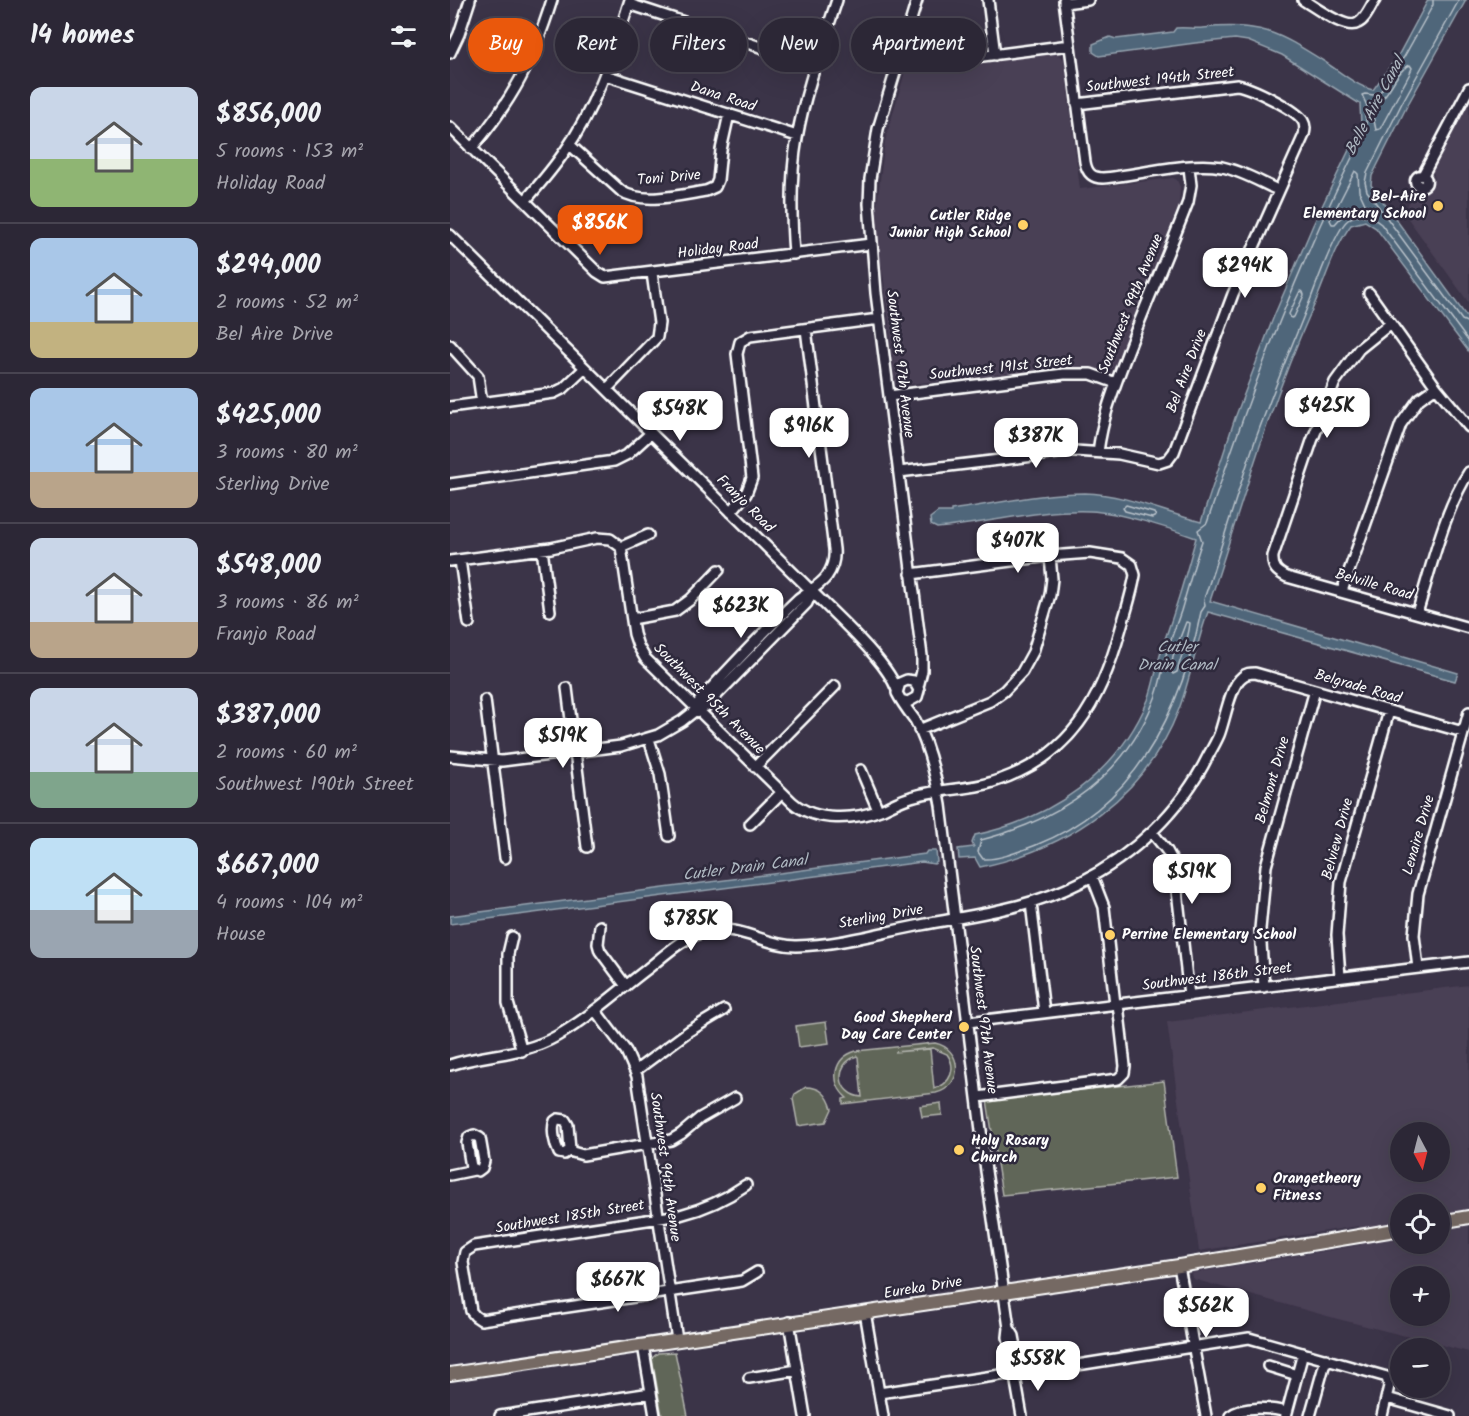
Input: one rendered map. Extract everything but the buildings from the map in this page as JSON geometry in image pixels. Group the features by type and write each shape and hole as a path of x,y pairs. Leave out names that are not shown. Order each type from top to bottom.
{"main road":[{"path":"1450,1220 1469,1217"},
{"name":"Eureka Drive","path":"450,1374 1179,1266 1390,1230"}],"street":[{"path":"450,44 460,27 470,0"},
{"path":"471,149 500,115 519,85 537,46 552,0"},
{"path":"831,18 837,0"},
{"name":"Southwest 97th Avenue","path":"911,18 917,0"},
{"path":"988,0 994,55"},
{"path":"1088,0 1064,1 1085,162 1091,175 1106,178 1212,166 1232,169 1278,190"},
{"path":"1303,0 1340,22 1354,25 1364,18 1375,0"},
{"path":"525,201 570,145 594,101 630,2 759,45"},
{"path":"450,53 460,27"},
{"path":"986,56 1070,45"},
{"path":"794,254 791,194 797,136 813,72"},
{"name":"Southwest 97th Avenue","path":"895,72 878,129 869,204 879,319 922,656 922,674 910,682"},
{"name":"Dana Road","path":"605,75 797,136"},
{"name":"Southwest 194th Street","path":"1077,104 1237,85 1261,93 1299,117 1305,126"},
{"path":"1423,175 1469,88"},
{"name":"Toni Drive","path":"570,145 621,191 634,198 703,191 713,188 717,182 729,114"},
{"name":"Bel Aire Drive","path":"1098,452 1127,455 1155,462 1166,461 1174,452 1233,294 1304,135 1305,126"},
{"name":"Holiday Road","path":"450,127 601,276 611,278 871,244"},
{"name":"Southwest 99th Avenue","path":"1098,452 1101,426 1116,383 1188,202 1191,185 1189,167"},
{"name":"Franjo Road","path":"450,235 812,591 858,638 886,672 897,690"},
{"path":"607,389 658,335 659,323 652,273"},
{"path":"1369,293 1436,387 1469,427"},
{"path":"731,512 747,495 752,476 737,356 739,344 750,336 879,319"},
{"name":"Belville Road","path":"1390,324 1359,349 1333,388 1312,441 1273,556 1274,568 1287,577 1469,628"},
{"path":"450,756 493,761 621,746 649,739 696,710 700,700 709,690 800,597 812,591 827,575 834,555 806,329"},
{"path":"450,345 478,376 482,403"},
{"path":"450,407 556,393 585,368"},
{"name":"Southwest 191st Street","path":"889,396 1064,374 1088,374 1116,383"},
{"path":"1342,591 1401,424 1419,399 1436,387"},
{"path":"450,484 614,461 628,454 651,433"},
{"path":"899,472 1065,452 1098,452"},
{"path":"1417,613 1447,521 1469,472"},
{"path":"450,561 542,549 602,538 610,539 621,547 648,535"},
{"name":"Southwest 95th Avenue","path":"621,547 636,640 645,658 800,809 817,816 835,817 878,810 912,796 938,792"},
{"path":"542,549 550,611"},
{"path":"911,574 1084,553 1110,555 1126,561 1134,570 1132,588 1107,675 1089,709 1070,735 1041,759 1005,778 984,785 938,792"},
{"path":"919,730 990,700 1004,691 1022,672 1033,652 1050,595 1052,576 1050,556"},
{"path":"460,560 469,623"},
{"path":"632,619 675,611 690,600 718,570"},
{"name":"Franjo Road","path":"886,672 910,682"},
{"name":"Belgrade Road","path":"1244,675 1256,673 1463,732"},
{"name":"Sterling Drive","path":"450,1065 522,1051 555,1037 595,1010 682,941 708,931 734,930 776,943 800,945 884,933 1031,903 1061,892 1120,858 1152,832 1182,796 1205,762 1220,734 1237,682 1244,675"},
{"path":"910,682 919,694 915,700 908,702 901,700 897,690 910,682"},
{"path":"755,767 835,686"},
{"path":"567,688 587,847"},
{"name":"Belmont Drive","path":"1264,987 1260,929 1266,866 1315,690"},
{"path":"485,700 505,858"},
{"name":"Southwest 97th Avenue","path":"901,700 914,718"},
{"name":"Southwest 97th Avenue","path":"915,700 914,718 930,761 938,792 1002,1291 1009,1328 1008,1337 1028,1416"},
{"name":"Belview Drive","path":"1340,977 1337,935 1341,882 1389,711"},
{"name":"Lenaire Drive","path":"1418,968 1414,935 1418,894 1469,712"},
{"path":"649,739 660,774 669,836"},
{"path":"861,770 878,810"},
{"path":"750,824 781,793"},
{"path":"1152,832 1167,850 1174,864 1190,996"},
{"path":"978,1096 1114,1081 1120,1078 1125,1066 1104,907 1092,876"},
{"path":"1031,903 1044,1012"},
{"path":"600,926 598,944 600,951 626,986"},
{"path":"512,937 508,954 508,1003 522,1051"},
{"name":"Southwest 186th Street","path":"968,1022 1469,962"},
{"name":"Southwest 94th Avenue","path":"595,1010 626,1051 635,1071 676,1340"},
{"path":"635,1071 688,1031 724,1010"},
{"path":"569,1151 583,1155 646,1145 676,1137 700,1118 735,1098"},
{"path":"450,1175 474,1170"},
{"name":"Southwest 185th Street","path":"669,1292 488,1319 476,1318 468,1300 463,1262 465,1252 474,1246 702,1209 732,1195 746,1185"},
{"path":"1179,1266 1206,1416"},
{"path":"669,1292 742,1281 757,1272"},
{"path":"865,1312 883,1416"},
{"path":"789,1322 805,1416"},
{"path":"879,1393 1249,1338 1387,1377 1390,1383 1382,1416"},
{"path":"643,1345 655,1416"},
{"path":"1230,1416 1234,1413 1261,1408 1287,1414 1303,1353"},
{"path":"1310,1416 1326,1359"},
{"path":"1268,1366 1298,1375"},
{"path":"749,1378 797,1370"},
{"name":"Southwest 97th Avenue","path":"1017,1373 1022,1416"},
{"path":"500,1416 651,1393"},
{"path":"1388,1398 1450,1416"}],"shaded area":[{"name":"Cutler Ridge Junior High School","path":"1055,54 1061,56 1064,60 1080,189 1173,178 1177,180 1180,187 1179,205 1113,368 1104,372 1076,367 1058,368 897,384 884,280 876,238 876,212 885,141 905,72 986,72 986,62"},
{"name":"Bel-Aire Elementary School","path":"1469,104 1469,303 1404,213 1411,198 1433,186 1435,179 1433,171"},
{"path":"1469,985 1469,1352 1450,1347 1450,1338 1413,1338 1193,1279 1192,1273 1361,1245 1358,1226 1199,1251 1167,1022"}],"green space":[{"path":"826,1022 829,1043 799,1047 796,1026"},
{"path":"935,1043 951,1052 955,1060 955,1076 952,1083 936,1093 843,1104 843,1099 847,1098 838,1085 836,1072 842,1059 856,1051","holes":["933,1048 947,1054 952,1065 951,1075 945,1083 934,1089 930,1049 895,1052","858,1057 862,1097 847,1091 841,1079 844,1066"]},
{"path":"1164,1081 1177,1177 1002,1195 987,1100"},
{"path":"806,1087 820,1090 828,1100 832,1109 826,1122 798,1126 793,1099 795,1094"},
{"path":"941,1103 942,1115 922,1117 920,1106"},
{"path":"675,1352 688,1416 662,1416 652,1358 658,1353"}],"water":[{"name":"Belle Aire Canal","path":"1428,0 1466,0 1407,106 1372,176 1371,185 1469,320 1469,352 1376,228 1365,221 1351,225 1334,256 1282,383 1210,601 1458,673 1455,681 1208,612 1179,709 1165,740 1146,768 1125,792 1100,814 1073,832 1044,847 1012,859 980,867 975,858 959,859 958,849 974,847 972,843 975,835 1003,828 1055,805 1100,771 1119,750 1148,700 1196,538 1129,517 1090,511 1032,514 937,528 931,525 930,518 938,512 951,512 951,510 1034,497 1085,493 1129,500 1201,522 1235,418 1274,316 1313,225 1361,125 1360,104 1282,55 1248,41 1235,39 1195,43 1099,56 1093,52 1093,44 1110,37 1116,39 1173,32 1176,28 1254,28 1281,36 1354,82 1373,90 1399,54"},
{"name":"Cutler Drain Canal","path":"927,851 936,851 937,862 934,864 922,862 450,924 450,916 925,854"}],"place":[{"name":"Bel-Aire Elementary School","path":"1438,206"},
{"name":"Cutler Ridge Junior High School","path":"1023,225"},
{"name":"Perrine Elementary School","path":"1110,935"},
{"name":"Good Shepherd Day Care Center","path":"964,1027"},
{"name":"Holy Rosary Church","path":"959,1150"},
{"name":"Orangetheory Fitness","path":"1261,1188"}]}
